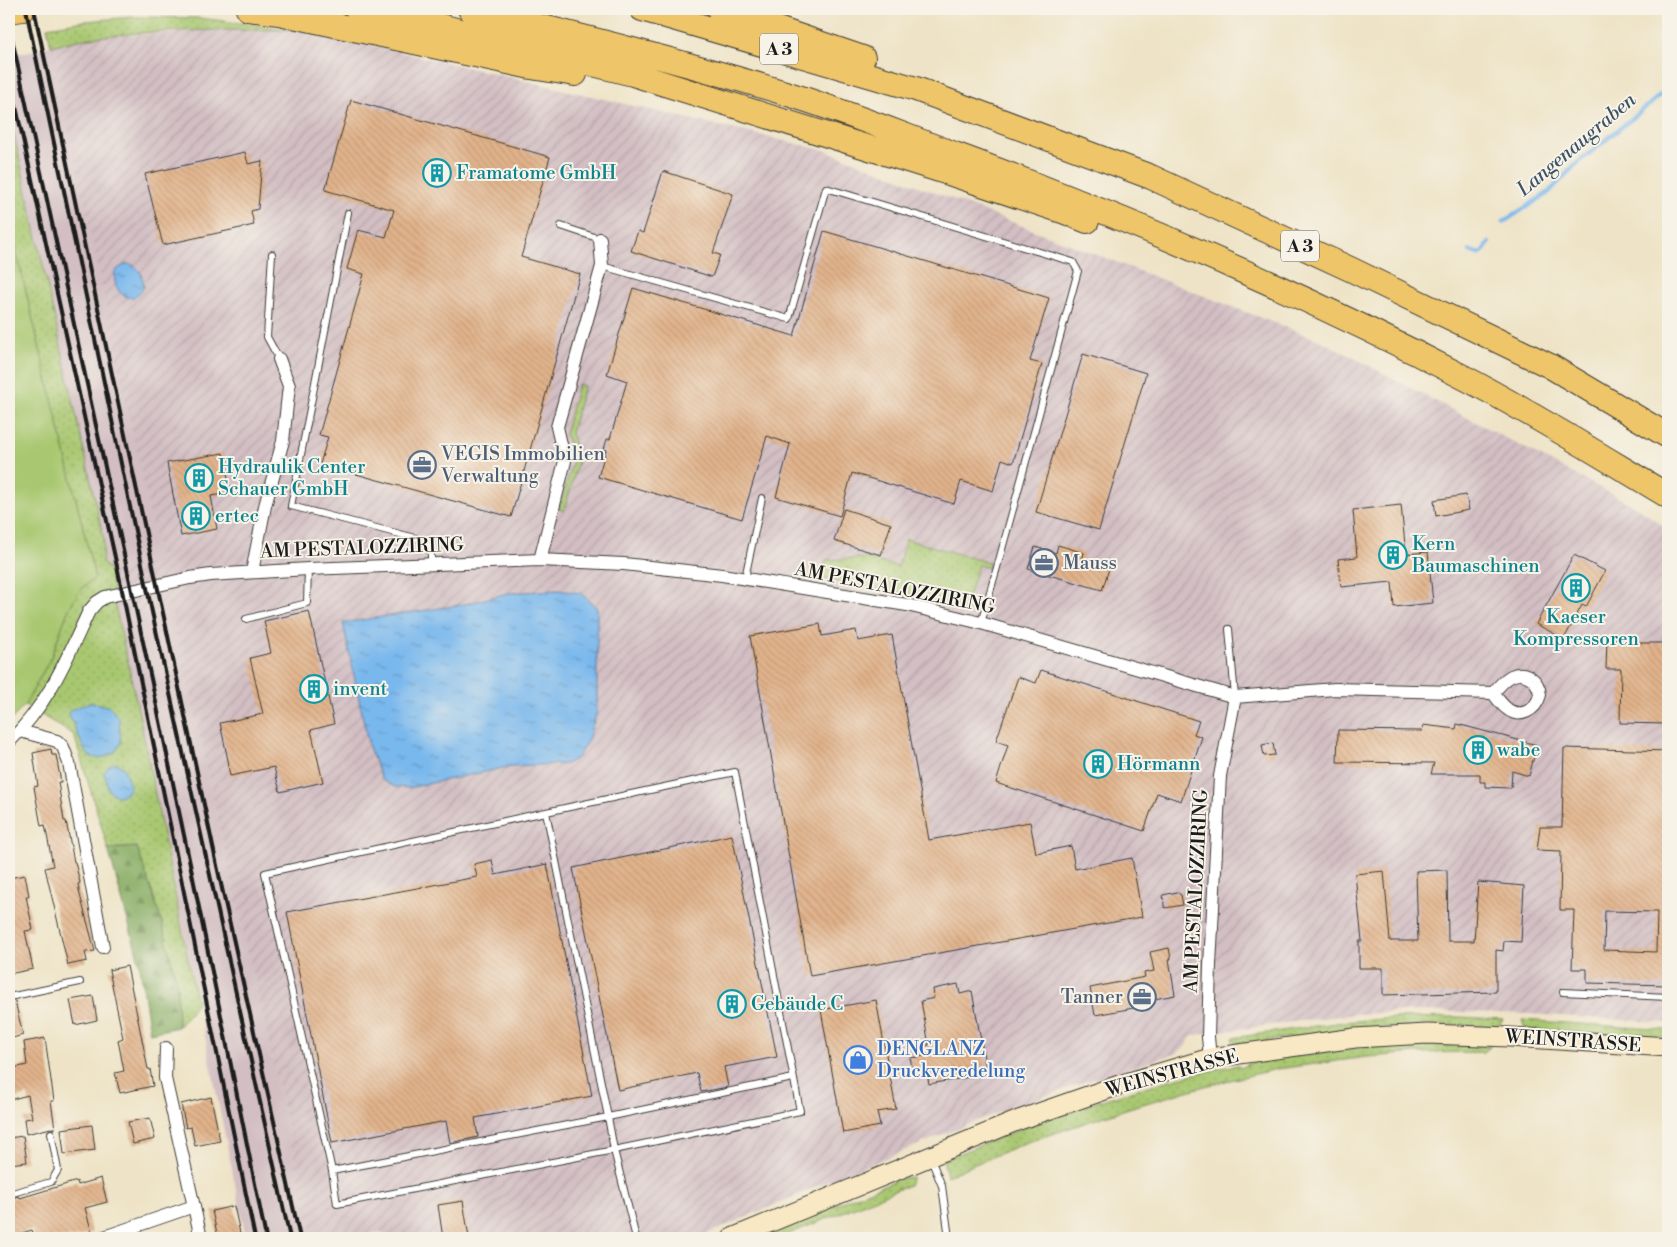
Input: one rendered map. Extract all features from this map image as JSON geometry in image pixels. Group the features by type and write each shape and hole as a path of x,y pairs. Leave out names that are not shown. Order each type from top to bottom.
{"highway":[{"path":"9,11 23,9"},
{"path":"248,9 279,13 531,67 603,79 665,93 738,106"},
{"path":"357,9 412,19 633,74 1065,212 1202,268 1257,287 1298,295"},
{"name":"A 3","path":"470,9 612,44 788,94 1054,190 1298,295 1466,379 1558,430 1668,496"},
{"name":"A 3","path":"642,9 916,89 1151,177 1358,273 1550,366 1668,436"},
{"path":"719,9 863,58 916,89"}],"main road":[{"name":"WEINSTRASSE","path":"732,1238 1019,1120 1113,1087 1210,1058 1355,1038 1427,1034 1668,1047"}],"street":[{"path":"540,560 565,461 557,428 602,266 600,239"},
{"name":"AM PESTALOZZIRING","path":"279,359 289,386 283,441 264,506 252,572 540,560 624,564 745,578 907,605 981,623 1235,697 1335,689 1493,693"},
{"path":"9,742 41,706 53,686 89,611 96,602 105,597 190,578 252,572"},
{"name":"AM PESTALOZZIRING","path":"1210,1058 1208,1037 1220,776 1235,697"},
{"path":"20,731 58,741 69,763 103,947"},
{"path":"166,1048 166,1078 201,1238"},
{"path":"102,1238 194,1206"}],"lane":[{"path":"602,266 788,319 826,188 1073,262 1078,271 981,623"},
{"path":"348,213 291,506 427,540 431,554 431,564"},
{"path":"560,226 600,239"},
{"path":"272,254 268,337 279,359"},
{"path":"745,578 762,498"},
{"path":"246,620 308,603 308,569"},
{"path":"1229,629 1235,697"},
{"path":"735,772 793,1078 800,1111 614,1150 337,1204 332,1171 265,873 735,772"},
{"path":"546,812 614,1150 636,1238"},
{"path":"9,997 80,982"},
{"path":"1563,992 1668,997"},
{"path":"332,1171 608,1117 793,1078"},
{"path":"9,1194 51,1182 58,1170 51,1133"},
{"path":"930,1156 942,1186 949,1238"}],"shaded area":[{"path":"210,30 297,30 346,39 827,151 1324,342 1636,507 1668,529 1668,1023 1530,1014 1422,1011 1355,1014 1208,1033 1191,1036 1187,1045 1176,1054 1090,1080 984,1118 832,1180 698,1238 383,1238 382,1232 353,1238 312,1238 170,608 128,617 115,605 110,571 102,562 118,571 51,46 96,37"},
{"path":"51,46 160,561 118,571 102,562 104,540 9,113 9,56"},
{"path":"115,605 128,617 170,608 312,1238 246,1238 140,718"}],"green space":[{"path":"134,17 199,18 297,30 197,30 122,34 51,46 47,27 84,21"},
{"path":"9,112 104,540 102,562 110,571 115,605 140,718 197,1004 178,1027 177,984 162,922 137,847 108,849 74,735 25,705 51,657 67,613 79,590 95,578 9,221 9,206 11,205 9,196"},
{"path":"9,221 95,578 79,590 67,613 51,657 25,705 9,722"},
{"path":"578,384 584,386 571,433 579,458 564,511 559,509 574,458 565,433"},
{"path":"906,539 990,563 989,568 978,565 966,603 977,606 975,613 914,596 822,579 826,560 865,558 898,567"},
{"path":"137,847 162,922 177,984 178,1027 150,1033 139,961 108,849"},
{"path":"1459,1017 1503,1019 1498,1027 1459,1025 1363,1028 1244,1044 1234,1042 1232,1038 1343,1022 1396,1018"},
{"path":"1522,1020 1668,1030 1668,1038 1525,1029"},
{"path":"1374,1046 1491,1046 1484,1052 1419,1053 1367,1057 1277,1069 1205,1086 1129,1108 1025,1143 947,1176 943,1160 1087,1105 1161,1082 1237,1065 1241,1068 1254,1061"},
{"path":"912,1177 909,1185 779,1238 753,1238 901,1178"}],"water":[{"path":"126,264 131,264 140,271 144,287 139,294 133,297 123,295 116,285 115,271"},
{"path":"557,590 581,593 597,608 597,711 588,740 577,758 566,764 513,766 408,788 395,787 382,780 369,747 343,623 465,604 508,593"},
{"path":"91,702 110,707 119,719 121,743 115,752 100,759 89,756 84,749 69,714 70,710"},
{"path":"117,763 124,768 130,786 126,794 117,796 109,791 104,773 109,766"}],"building":[{"path":"351,100 550,157 521,257 580,274 511,517 320,464 328,437 319,435 364,274 347,269 358,230 386,237 394,210 325,190"},
{"path":"245,152 248,164 262,161 258,209 251,211 254,225 163,245 145,174"},
{"path":"663,171 733,194 713,253 720,255 712,277 631,251 638,231 643,233"},
{"path":"824,231 1049,298 1030,361 1042,364 1013,463 1002,459 993,491 961,481 954,504 852,473 840,516 776,497 790,444 767,436 742,519 598,477 606,450 604,449 607,439 610,439 627,381 607,374 633,288 794,336"},
{"path":"1083,354 1146,373 1099,530 1036,512"},
{"name":"Hydraulik Center Schauer GmbH","path":"223,453 231,493 211,496 217,529 181,536 167,463"},
{"path":"1466,495 1469,510 1436,516 1434,500"},
{"name":"Kern Baumaschinen","path":"1401,505 1406,554 1428,552 1433,603 1394,607 1392,582 1341,587 1338,559 1357,557 1353,510"},
{"path":"844,509 891,524 881,555 834,541"},
{"path":"1058,545 1084,553 1082,561 1109,569 1102,590 1028,569 1035,547 1056,553"},
{"name":"Kaeser Kompressoren","path":"1574,555 1605,571 1586,607 1582,605 1564,639 1536,624"},
{"path":"309,611 334,724 311,730 323,782 280,792 274,767 230,776 220,723 263,714 250,658 271,653 264,621"},
{"path":"820,624 822,636 856,630 858,641 892,635 929,840 1030,822 1036,853 1071,846 1075,869 1132,858 1142,917 810,976 750,636"},
{"path":"1607,638 1637,639 1636,643 1668,643 1668,724 1620,723 1621,669 1606,669"},
{"name":"Hörmann","path":"1041,670 1199,721 1194,734 1202,737 1181,801 1157,793 1144,831 996,783 1008,745 996,741 1018,677 1036,683"},
{"path":"1457,724 1537,745 1529,776 1512,771 1511,788 1485,787 1485,782 1480,782 1480,774 1431,774 1434,763 1337,762 1338,730 1422,731 1423,725 1456,729"},
{"path":"1273,743 1275,755 1264,756 1262,745"},
{"path":"1564,748 1668,751 1668,985 1587,983 1587,969 1572,969 1574,910 1560,910 1561,851 1537,850 1540,827 1562,827","holes":["1605,911 1657,912 1656,952 1604,950"]},
{"path":"51,749 52,755 56,755 61,782 58,782 64,821 66,821 80,883 78,884 80,895 95,951 85,952 87,961 68,965 45,868 53,866 45,825 41,826 34,787 38,786 33,753"},
{"path":"732,835 777,1057 724,1067 728,1087 701,1092 697,1073 618,1090 573,868"},
{"path":"492,860 495,875 547,864 592,1096 475,1118 478,1137 450,1143 446,1121 332,1143 287,912 477,877 474,864"},
{"path":"1447,870 1448,941 1474,941 1478,882 1524,886 1521,942 1504,941 1503,951 1496,950 1496,992 1383,995 1383,968 1359,968 1359,941 1362,941 1355,874 1384,871 1390,941 1418,941 1416,871"},
{"path":"25,875 29,896 26,896 33,930 25,931 33,969 9,974 9,878"},
{"path":"1177,892 1181,895 1183,905 1165,908 1163,895"},
{"path":"1169,948 1175,995 1149,1000 1150,1005 1095,1015 1090,988 1145,977 1144,973 1154,971 1150,952"},
{"path":"127,966 153,1086 120,1093 115,1073 124,1071 118,1040 123,1038 109,970"},
{"path":"958,984 960,994 972,991 987,1074 929,1084 926,1068 913,1070 910,1058 924,1056 922,1046 929,1045 921,1001 934,998 933,989"},
{"path":"93,996 97,1020 75,1025 70,1000"},
{"name":"DENGLANZ Druckveredelung","path":"876,1000 896,1109 877,1112 880,1126 843,1133 821,1010"},
{"path":"15,1001 23,1035 9,1039 9,1002"},
{"path":"45,1038 54,1101 51,1101 55,1129 51,1128 26,1134 24,1119 32,1118 28,1095 9,1100 9,1069 27,1065 24,1042"},
{"path":"211,1097 220,1141 195,1146 191,1127 186,1128 181,1104"},
{"path":"150,1118 155,1139 133,1144 128,1122"},
{"path":"92,1125 95,1150 64,1154 61,1129"},
{"path":"23,1136 27,1162 9,1164 9,1138"},
{"path":"101,1178 107,1202 85,1208 92,1233 74,1238 35,1238 32,1230 9,1237 9,1199 19,1196 20,1198 77,1181 78,1185"},
{"path":"463,1201 469,1238 443,1238 438,1205"},
{"path":"234,1206 240,1233 218,1238 212,1211"}],"waterway":[{"name":"Langenaugraben","path":"1503,222 1548,193 1575,165 1668,89"},
{"name":"Langenaugraben","path":"1470,251 1479,254 1489,243"}],"railway":[{"path":"26,9 152,612 290,1238"},
{"path":"34,9 219,875 300,1238"},
{"path":"9,25 153,688 266,1238"},
{"path":"9,75 118,571 255,1238"}],"place":[{"name":"Framatome GmbH","path":"437,173"},
{"name":"VEGIS Immobilien Verwaltung","path":"422,465"},
{"name":"Hydraulik Center Schauer GmbH","path":"199,478"},
{"name":"ertec","path":"196,516"},
{"name":"Kern Baumaschinen","path":"1393,555"},
{"name":"Mauss","path":"1044,563"},
{"name":"Kaeser Kompressoren","path":"1576,588"},
{"name":"invent","path":"314,689"},
{"name":"wabe","path":"1478,750"},
{"name":"Hörmann","path":"1098,764"},
{"name":"Tanner","path":"1142,997"},
{"name":"Gebäude C","path":"732,1004"},
{"name":"DENGLANZ Druckveredelung","path":"858,1060"}]}
